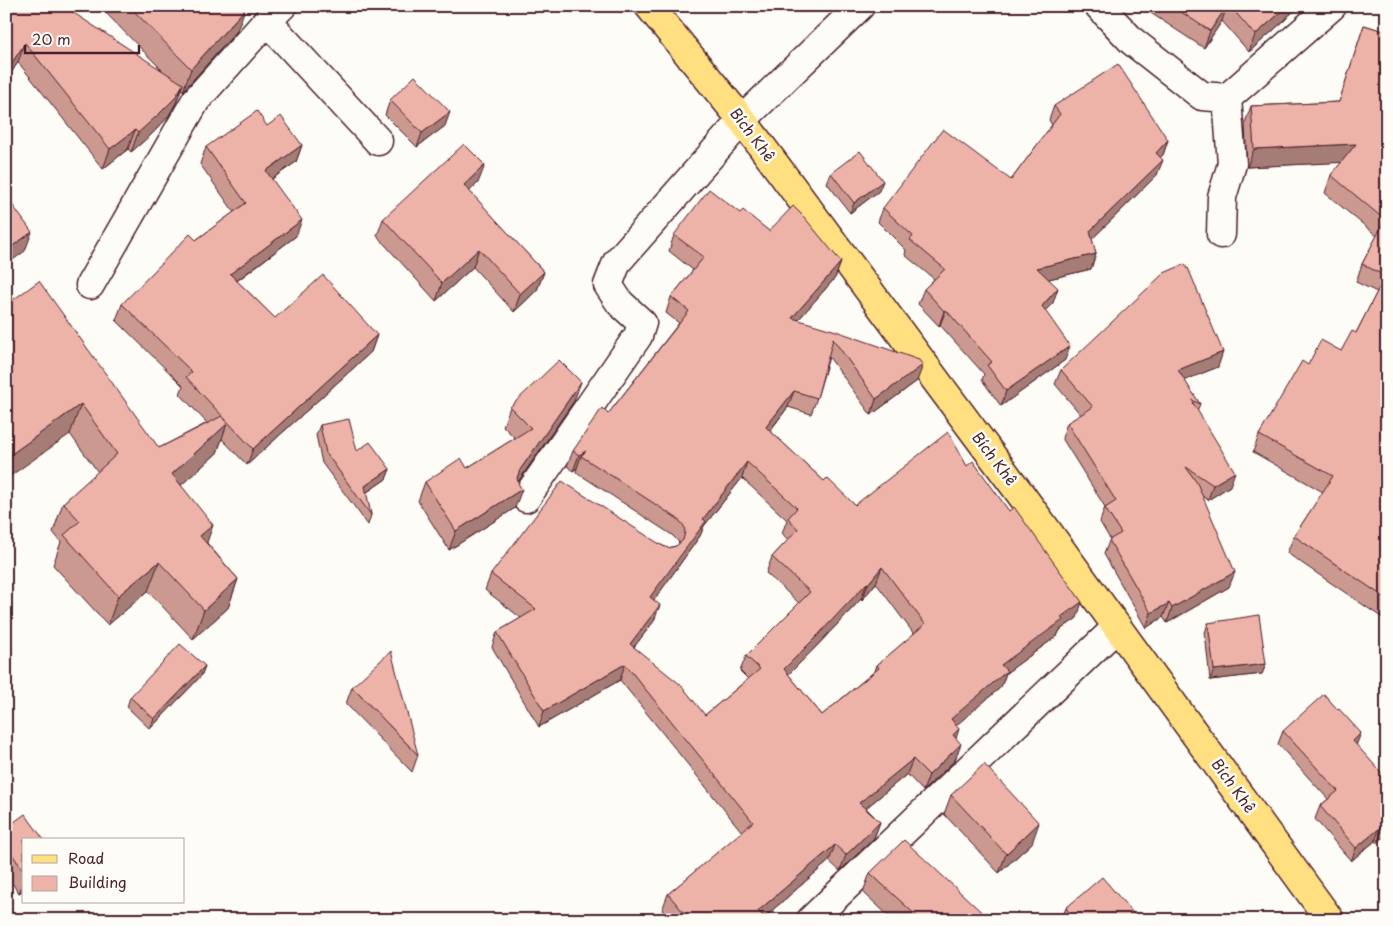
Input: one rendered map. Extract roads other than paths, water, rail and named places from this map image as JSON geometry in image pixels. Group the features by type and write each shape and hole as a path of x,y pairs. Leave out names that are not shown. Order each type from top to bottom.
{"main road":[{"name":"Bích Khê","path":"649,6 742,120 1022,496 1330,920"}],"street":[{"path":"526,498 638,336 642,323 620,303 608,285 617,262 742,120 860,6"},
{"path":"1099,6 1132,41 1202,96 1227,98 1332,6"},
{"path":"90,285 196,100 274,14 378,141"},
{"path":"1221,234 1222,197 1232,164 1227,98"},
{"path":"545,471 569,486"},
{"path":"811,920 1117,627"}]}
